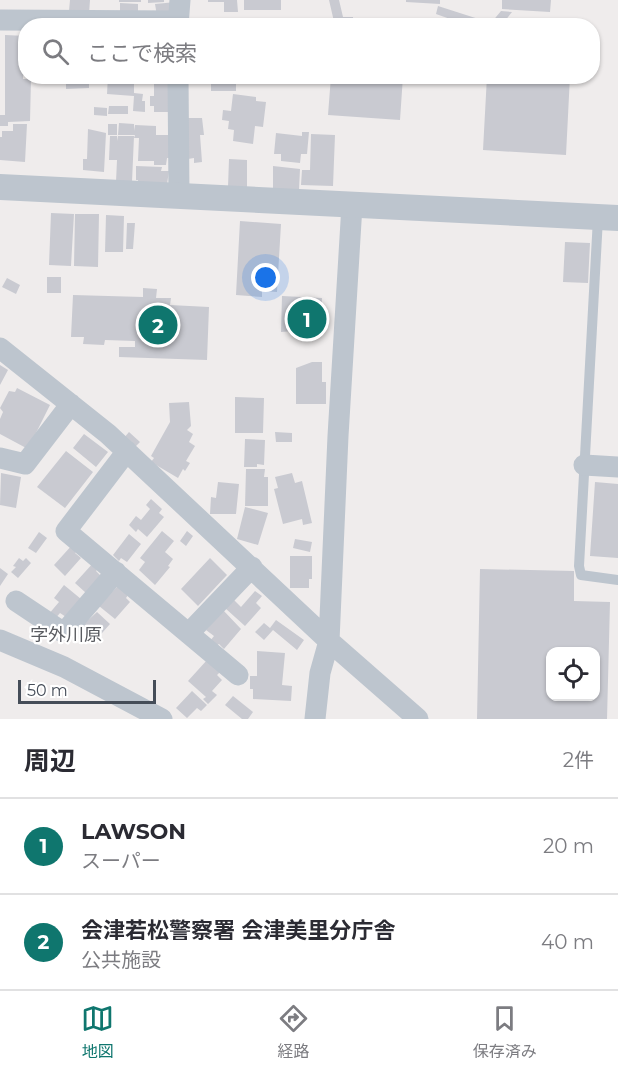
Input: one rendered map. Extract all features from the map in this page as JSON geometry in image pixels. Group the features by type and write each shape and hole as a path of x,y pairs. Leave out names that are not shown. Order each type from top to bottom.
{"street":[{"path":"90,18 179,16"},
{"path":"0,20 18,20"},
{"path":"178,84 179,196"},
{"path":"0,187 608,218"},
{"path":"315,719 320,673 330,641 338,436 352,205"},
{"path":"0,348 127,452 330,641 418,719"},
{"path":"0,458 25,464 71,404"},
{"path":"127,452 66,531 238,675"},
{"path":"584,465 618,467"},
{"path":"189,633 252,567"},
{"path":"16,600 62,631 68,628 116,572"},
{"path":"0,640 64,667 162,719"}],"lane":[{"path":"608,218 584,465 579,566 581,575 618,580"}],"building":[{"path":"70,0 90,0 89,14 69,11"},
{"path":"119,0 141,0 141,2 119,2"},
{"path":"148,0 164,0 164,2 148,3"},
{"path":"208,0 237,0 238,12 224,12 224,2 208,2"},
{"path":"244,0 281,0 281,10 244,10"},
{"path":"329,0 339,0 343,17 353,17 353,18 333,18"},
{"path":"406,0 440,0 440,4 406,2"},
{"path":"502,0 551,0 550,12 502,9"},
{"path":"176,2 177,14 157,16 155,4"},
{"path":"120,3 138,4 138,14 120,13"},
{"path":"438,6 475,18 447,18 436,14"},
{"path":"501,11 512,12 507,18 495,18"},
{"path":"5,35 18,36 18,84 31,84 30,121 8,122 8,126 0,126 0,115 5,115"},
{"path":"66,84 89,84 89,88 66,89"},
{"path":"108,84 134,84 134,93 143,94 145,112 133,111 134,96 107,94"},
{"path":"154,84 172,84 171,112 154,112 154,106 150,106 150,96 154,96"},
{"path":"211,84 236,84 236,91 211,91"},
{"path":"330,84 402,84 400,120 328,115"},
{"path":"487,84 570,84 566,155 483,150"},
{"path":"233,94 256,97 256,101 266,102 263,127 255,126 253,144 233,141 234,130 228,129 229,121 222,120 223,110 231,111"},
{"path":"109,106 128,106 128,114 108,114"},
{"path":"94,107 107,108 107,116 94,115"},
{"path":"185,118 202,118 204,135 200,135 202,162 194,163 194,158 188,159"},
{"path":"119,123 134,124 134,131 135,125 156,126 156,135 169,135 169,158 167,158 166,165 154,165 154,161 138,161 139,138 134,138 135,135 118,135"},
{"path":"13,124 27,124 25,162 0,160 2,131 13,131"},
{"path":"108,124 117,124 117,135 108,135"},
{"path":"88,129 106,133 104,172 83,170 83,159 87,159"},
{"path":"302,132 309,132 307,154 301,154 300,163 281,161 281,154 274,154 276,133 302,136"},
{"path":"311,134 335,135 333,186 301,185 302,170 310,170"},
{"path":"110,136 117,136 118,141 118,136 134,136 132,182 116,182 117,160 109,160"},
{"path":"229,159 247,160 247,187 228,187"},
{"path":"136,166 162,167 161,171 169,171 167,184 138,183"},
{"path":"273,166 300,169 299,190 273,189"},
{"path":"51,213 74,214 71,266 49,265"},
{"path":"75,214 99,214 98,267 74,266"},
{"path":"106,215 124,216 123,252 105,252"},
{"path":"240,221 281,224 277,292 262,291 262,297 236,295"},
{"path":"127,223 135,223 133,249 126,249"},
{"path":"565,242 590,243 588,283 563,282"},
{"path":"47,277 61,277 61,293 47,293"},
{"path":"7,278 20,285 16,294 2,287"},
{"path":"143,288 157,289 156,298 171,298 170,305 209,307 207,360 119,357 119,347 135,347 135,341 105,340 104,345 83,344 84,337 71,337 73,295 143,297"},
{"path":"282,296 322,298 320,336 295,336 294,331 281,332"},
{"path":"312,362 322,362 322,382 326,382 326,404 296,404 296,368"},
{"path":"0,365 8,370 0,385"},
{"path":"17,388 50,405 28,449 0,434 0,419 3,412 0,408 9,391 15,392"},
{"path":"235,397 264,398 263,433 235,433"},
{"path":"189,402 191,426 187,430 193,434 189,442 195,446 186,461 190,463 178,478 151,462 154,458 151,456 170,422 169,403"},
{"path":"129,432 140,442 134,448 123,439"},
{"path":"275,432 292,433 292,442 276,442"},
{"path":"84,434 108,452 96,467 73,448"},
{"path":"245,439 265,440 264,465 244,467"},
{"path":"66,451 93,472 65,508 37,487"},
{"path":"246,469 265,469 264,477 268,477 268,506 245,506"},
{"path":"1,473 21,477 16,508 0,505"},
{"path":"292,473 295,483 302,481 312,523 303,525 302,519 283,524 274,489 278,488 275,477"},
{"path":"218,482 239,484 236,514 210,514 211,497 216,498"},
{"path":"595,482 618,484 618,558 590,556"},
{"path":"151,499 162,509 159,513 164,517 147,537 138,529 136,532 129,525 136,516 141,520 150,509 146,505"},
{"path":"245,507 268,513 258,545 237,539"},
{"path":"162,531 174,541 165,552 173,559 168,566 170,567 155,585 139,570 145,562 140,558"},
{"path":"187,531 193,536 186,546 180,541"},
{"path":"39,532 47,538 36,553 28,548"},
{"path":"129,534 141,544 127,562 121,558 119,561 113,555"},
{"path":"295,539 312,542 310,552 293,548"},
{"path":"73,544 79,549 75,553 81,558 65,576 54,565"},
{"path":"290,556 312,556 312,579 309,579 309,588 290,588"},
{"path":"19,558 23,561 26,558 31,563 18,578 11,572 16,567 13,566"},
{"path":"210,558 227,575 198,606 181,589"},
{"path":"94,562 100,567 96,571 101,576 86,593 75,583"},
{"path":"0,568 8,574 0,586"},
{"path":"480,569 574,571 574,601 610,602 607,719 477,719"},
{"path":"64,585 81,599 66,617 60,613 54,620 48,615 59,602 54,598"},
{"path":"118,586 128,595 126,598 130,602 115,619 99,606"},
{"path":"255,591 262,596 256,603 261,608 245,626 225,608 233,599 241,607"},
{"path":"223,610 241,629 224,649 219,644 216,646 210,641 214,636 206,630"},
{"path":"97,612 110,624 95,641 91,638 87,642 82,637 80,640 73,634"},
{"path":"276,620 304,640 297,650 273,630 264,640 255,632 264,623 270,628"},
{"path":"257,651 285,653 282,685 292,686 291,701 253,699 250,676 257,676"},
{"path":"207,660 220,672 217,675 222,680 212,691 217,695 208,704 203,699 206,697 188,681"},
{"path":"192,691 207,705 201,711 197,708 187,718 176,708"},
{"path":"233,696 253,712 248,719 242,719 225,705"}],"place":[{"name":"LAWSON","path":"307,319"},
{"name":"会津若松警察署 会津美里分庁舎","path":"158,325"}],"district":[{"name":"字外川原","path":"66,635"}]}
